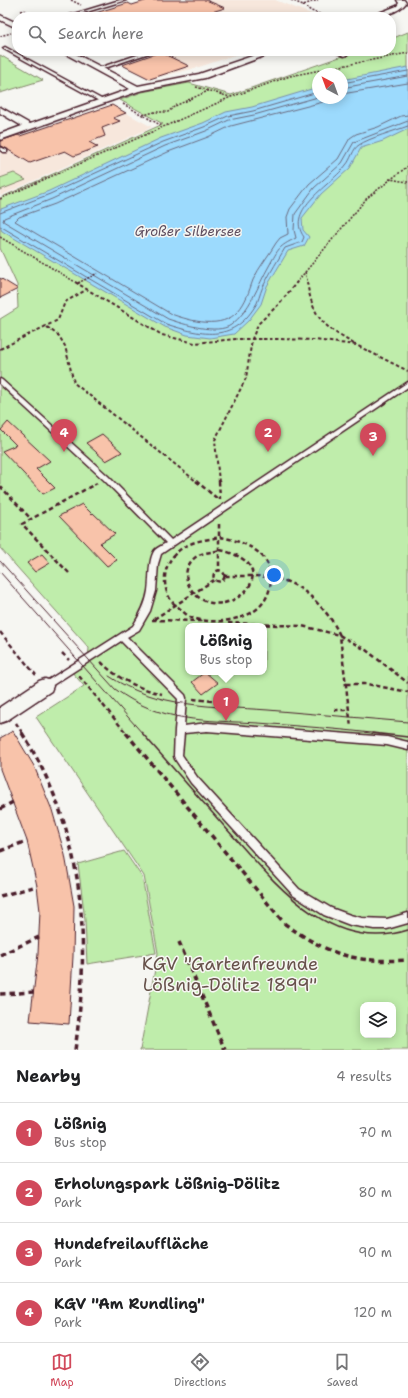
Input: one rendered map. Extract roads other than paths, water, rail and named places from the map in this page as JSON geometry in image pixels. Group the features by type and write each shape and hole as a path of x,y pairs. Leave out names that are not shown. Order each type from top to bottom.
{"street":[{"path":"386,12 400,7 402,5 400,0"},
{"path":"0,17 12,23"},
{"path":"73,56 137,89"},
{"path":"0,137 137,89 202,76 260,56"},
{"path":"0,109 28,127"},
{"path":"4,714 46,686"}],"lane":[{"path":"85,12 124,0"},
{"path":"5,48 12,52"},
{"path":"20,56 102,101"},
{"path":"98,69 138,56"},
{"path":"0,148 5,151"},
{"path":"0,381 106,478 170,543"},
{"path":"46,686 136,628 146,611 152,591 154,564 158,552 408,384"},
{"path":"122,638 182,698 178,756 194,780 296,892 316,906 337,917 362,924 388,924 408,918"},
{"path":"179,730 208,727 387,741 408,746"}],"water":[{"name":"Großer Silbersee","path":"408,67 408,129 383,141 361,148 350,168 321,194 302,218 303,230 309,237 304,246 288,251 267,286 261,304 249,320 234,334 210,338 187,335 165,327 2,231 0,227 1,209 49,191 161,138 203,123 226,112 252,107 312,89 312,104 348,104 348,79"}],"tram line":[{"path":"0,561 115,689 132,700 149,708 166,714 201,720 304,726 380,734"},
{"path":"0,572 143,734"},
{"path":"109,676 146,694 165,700 186,704 408,722"},
{"path":"142,733 261,868 282,889 304,907 327,922 352,932 379,935 408,930"},
{"path":"372,733 408,737"}],"place":[{"name":"KGV \"Am Rundling\"","path":"64,452"},
{"name":"Erholungspark Lößnig-Dölitz","path":"268,452"},
{"name":"Hundefreilauffläche","path":"373,456"},
{"name":"Lößnig","path":"226,721"}],"park label":[{"name":"KGV \"Gartenfreunde Lößnig-Dölitz 1899\"","path":"230,974"}]}
